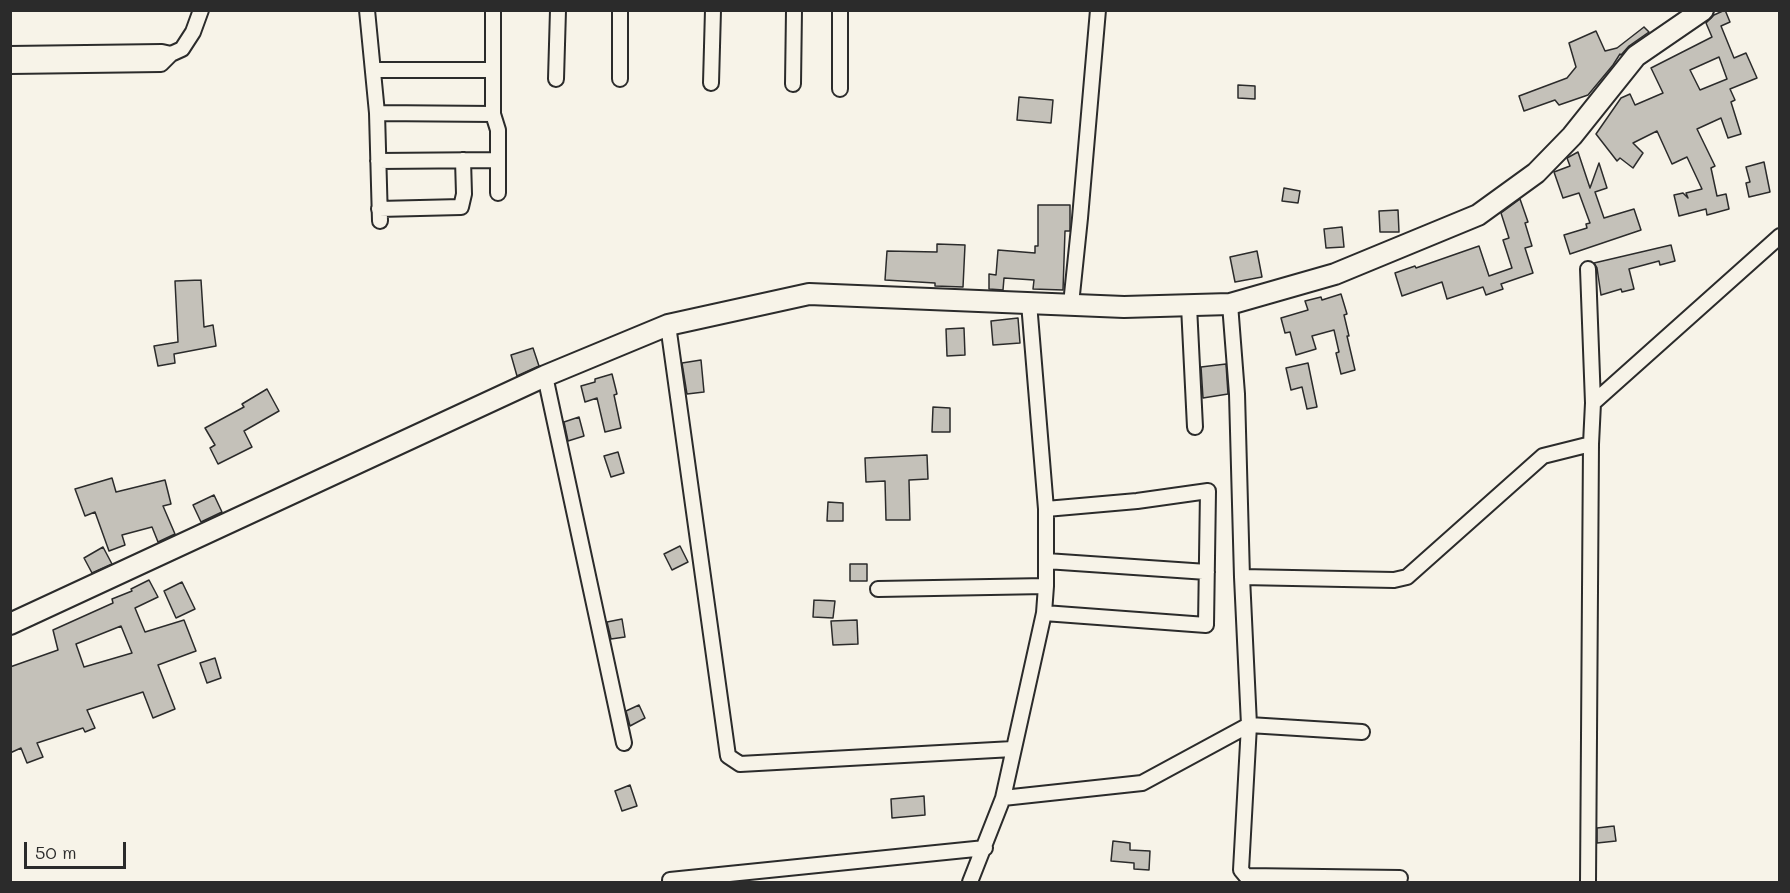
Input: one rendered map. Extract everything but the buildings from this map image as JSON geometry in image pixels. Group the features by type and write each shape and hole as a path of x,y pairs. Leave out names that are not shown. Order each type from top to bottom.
{"street":[{"path":"10,66 162,64 171,54 182,49 193,32 201,10"},
{"path":"367,10 377,113 379,215 461,207 464,194 463,160"},
{"path":"493,10 493,114 498,130 498,193"},
{"path":"556,79 558,10"},
{"path":"620,10 620,79"},
{"path":"711,83 712,10"},
{"path":"793,84 794,10"},
{"path":"840,10 840,89"},
{"path":"1071,304 1098,10"},
{"path":"10,624 545,376 668,325 809,294 1124,307 1230,304 1335,273 1478,215 1536,173 1572,136 1636,56 1703,10"},
{"path":"10,54 162,52 171,54"},
{"path":"373,70 493,70"},
{"path":"377,113 493,114"},
{"path":"378,161 498,160"},
{"path":"1593,403 1779,236"},
{"path":"1588,269 1593,403 1588,882"},
{"path":"970,882 1003,798 1044,613 1046,509 1029,303"},
{"path":"1230,304 1237,394 1249,725 1241,870 1246,876 1400,878"},
{"path":"1189,306 1195,427"},
{"path":"668,325 728,756 740,764 1014,749"},
{"path":"545,376 624,743"},
{"path":"1242,577 1394,580 1407,577 1543,456 1591,444"},
{"path":"1044,613 1206,625 1208,491 1137,501 1046,509"},
{"path":"1046,561 1207,572"},
{"path":"878,589 1046,586"},
{"path":"1003,798 1142,783 1249,725 1362,732"},
{"path":"670,880 985,848"}]}
